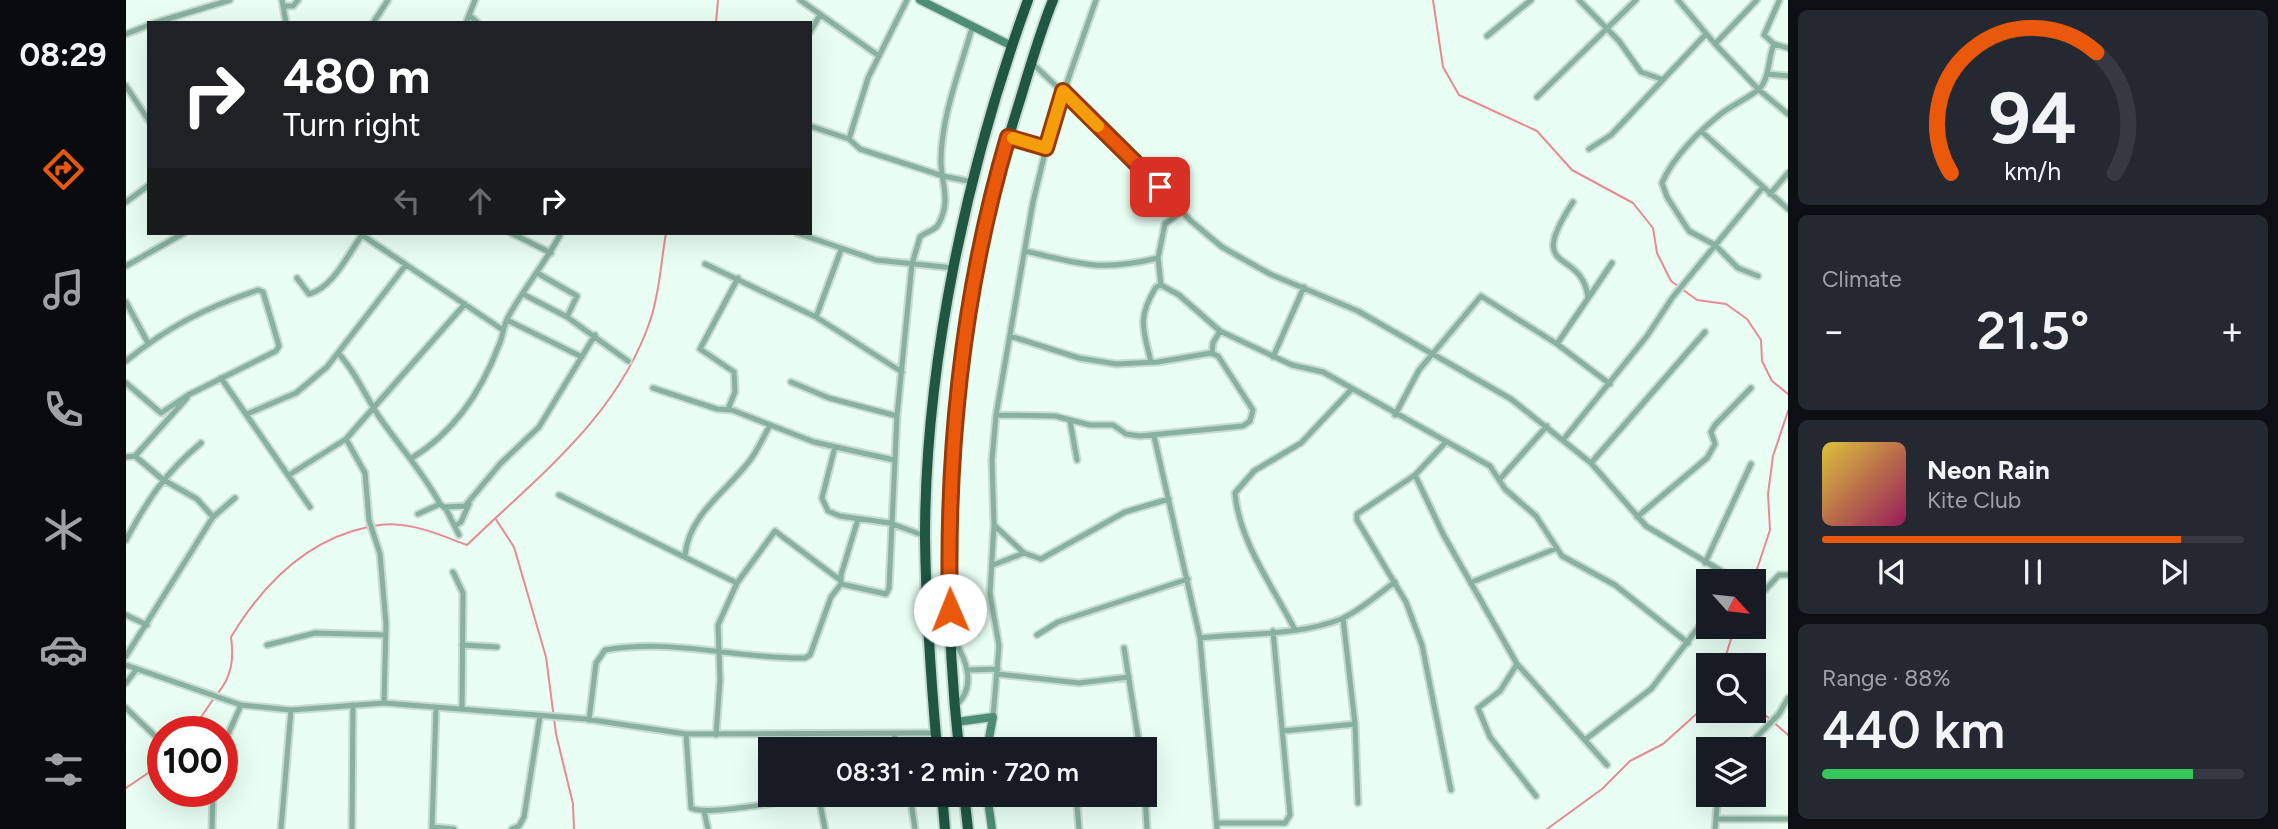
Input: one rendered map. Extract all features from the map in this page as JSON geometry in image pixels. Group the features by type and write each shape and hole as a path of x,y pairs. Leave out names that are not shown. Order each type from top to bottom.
{"highway":[{"path":"936,737 925,536 937,372 954,268 973,182 1028,0"},
{"path":"958,737 950,636 948,558 954,423 973,283 1008,137 1054,0"},
{"path":"943,807 945,829"},
{"path":"965,807 968,829"}],"street":[{"path":"170,20 230,0"},
{"path":"286,21 282,3 293,6 298,0"},
{"path":"374,21 388,0"},
{"path":"467,21 475,0"},
{"path":"800,0 879,56"},
{"path":"849,139 868,78 907,0"},
{"path":"920,0 1012,46"},
{"path":"989,737 999,646 990,593 994,525 992,460 996,415 1046,148 1063,91 1096,0"},
{"path":"1487,36 1531,0"},
{"path":"1579,0 1607,27 1641,72 1661,79"},
{"path":"1537,97 1636,0"},
{"path":"1678,0 1759,90 1788,114"},
{"path":"1715,44 1757,0"},
{"path":"1779,1 1764,35 1774,44 1788,48"},
{"path":"469,15 476,21"},
{"path":"812,29 820,15"},
{"path":"126,34 147,25"},
{"path":"716,735 720,680 718,625 737,583 775,531 841,582 886,594 889,588 897,416 912,264 920,237 938,224 945,200 946,185 940,162 972,28"},
{"path":"1589,149 1611,135 1706,34"},
{"path":"1758,276 1738,268 1715,245 1689,231 1662,187 1663,179 1677,159 1702,132 1723,113 1759,90 1767,74 1774,44"},
{"path":"1032,62 1150,175 1182,211 1243,261 1358,311 1433,356 1484,382 1547,426 1591,463 1637,517 1661,537 1716,569"},
{"path":"1767,74 1788,76"},
{"path":"126,86 147,118"},
{"path":"812,127 849,139 860,149 943,176 973,182"},
{"path":"1702,132 1788,209"},
{"path":"1008,137 1046,148"},
{"path":"1770,194 1788,173"},
{"path":"126,202 147,186"},
{"path":"1563,440 1610,384 1672,298 1763,187"},
{"path":"1573,202 1557,227 1551,248 1555,256 1583,281 1588,297"},
{"path":"1151,362 1141,324 1148,300 1161,285 1158,258 1165,224 1182,211"},
{"path":"126,266 180,235"},
{"path":"297,278 309,294 317,291 340,268 360,235"},
{"path":"362,235 503,330"},
{"path":"370,241 373,235"},
{"path":"515,235 551,253"},
{"path":"412,458 449,430 468,404 491,365 506,320 538,274 560,235"},
{"path":"802,235 876,260 954,268"},
{"path":"816,317 841,250"},
{"path":"1025,251 1087,267 1110,267 1158,258"},
{"path":"1557,344 1612,263"},
{"path":"705,264 816,317 902,372"},
{"path":"247,414 296,393 338,353 405,266"},
{"path":"538,274 577,296 567,317"},
{"path":"729,409 735,392 734,372 700,349 738,278"},
{"path":"1161,285 1179,295 1220,331 1273,357 1323,372 1395,415 1490,466 1499,480 1536,516 1555,549 1615,584 1688,643"},
{"path":"1273,357 1304,287"},
{"path":"126,361 148,343 205,308 261,290 279,346 276,351 188,395 161,413 126,383"},
{"path":"523,294 596,335 628,361"},
{"path":"1395,415 1419,370 1481,296 1557,344 1610,384"},
{"path":"126,302 148,343"},
{"path":"289,475 346,439 416,356 465,304"},
{"path":"506,320 582,357"},
{"path":"1212,354 1213,343 1220,331"},
{"path":"1591,463 1705,332"},
{"path":"418,513 442,505 465,506 471,501 500,464 539,426 596,335"},
{"path":"996,415 1031,414 1113,425 1126,434 1154,436 1243,426 1250,421 1253,410 1218,356 1206,352 1151,362 1116,364 1079,358 1010,336"},
{"path":"338,353 350,366 374,408 412,458 459,535"},
{"path":"221,378 310,507"},
{"path":"791,382 829,398 897,416"},
{"path":"653,388 717,409 729,409 769,427 835,447 894,460"},
{"path":"1637,517 1707,458 1714,449 1711,432 1715,425 1751,388"},
{"path":"1295,630 1252,548 1239,517 1236,494 1254,471 1301,443 1351,390"},
{"path":"126,457 135,456 186,402 188,395"},
{"path":"1070,421 1077,460"},
{"path":"1499,480 1547,426"},
{"path":"685,555 695,524 719,491 752,457 769,427"},
{"path":"1154,436 1200,638 1217,826 1288,821 1290,811 1273,631"},
{"path":"346,439 365,474 369,520 380,554 386,635 384,704"},
{"path":"1446,442 1415,475 1356,514 1406,602 1425,657 1451,790"},
{"path":"126,540 172,466 201,443"},
{"path":"835,447 822,498 832,514 890,523 925,536"},
{"path":"135,456 162,479 197,499 213,517"},
{"path":"1705,563 1751,464"},
{"path":"1415,475 1443,534 1517,664 1607,765"},
{"path":"559,495 737,583"},
{"path":"126,656 213,517 235,498"},
{"path":"994,525 1024,553 1041,559 1125,512 1169,499"},
{"path":"455,526 461,522 471,501"},
{"path":"589,720 596,663 605,650 658,645 718,653 805,658 810,655 831,597 841,582 858,519"},
{"path":"1472,582 1555,549"},
{"path":"993,565 1024,553"},
{"path":"453,572 463,593 462,708"},
{"path":"1766,589 1779,575 1788,575"},
{"path":"1037,635 1058,622 1188,579"},
{"path":"1200,638 1295,630 1343,618 1395,582"},
{"path":"126,615 147,625"},
{"path":"1343,618 1355,724 1357,803"},
{"path":"1586,739 1651,689 1696,632"},
{"path":"267,645 315,633 386,635"},
{"path":"950,636 968,670 967,690 955,706"},
{"path":"462,645 497,647"},
{"path":"1124,648 1138,737"},
{"path":"1517,664 1500,691 1478,708 1490,737 1536,796"},
{"path":"126,665 241,705 291,710 384,704 462,708 589,720 686,734 812,731 894,735 936,733"},
{"path":"126,683 136,670"},
{"path":"968,670 1079,683 1129,677"},
{"path":"1757,737 1779,714 1788,698"},
{"path":"236,716 241,705"},
{"path":"352,705 352,829"},
{"path":"436,707 432,828 454,829"},
{"path":"126,708 147,728"},
{"path":"281,829 291,710"},
{"path":"512,829 519,826 524,817 540,716"},
{"path":"956,722 993,717"},
{"path":"1283,731 1355,724"},
{"path":"686,734 690,777 688,802 694,810 704,811 771,801 818,799 825,829"},
{"path":"212,829 213,807"},
{"path":"912,807 915,829"},
{"path":"989,807 992,829"},
{"path":"1077,807 1079,829"},
{"path":"1146,807 1147,829"},
{"path":"1715,829 1717,807"},
{"path":"704,811 708,829"},
{"path":"1716,819 1788,819"}],"waterway":[{"path":"716,21 718,0"},
{"path":"1433,0 1443,67 1459,95 1537,131 1572,170 1633,203 1653,228 1657,253 1671,281 1697,300 1726,304 1747,319 1761,340 1762,361 1772,381 1788,394"},
{"path":"373,526 409,526 467,545 548,469 597,415 619,385 637,353 654,307 666,235"},
{"path":"1757,569 1770,530 1768,494 1773,456 1788,411"},
{"path":"495,518 514,547 546,657 556,734 573,804 574,829"},
{"path":"218,693 231,666 231,637 272,582 288,567 325,542 368,527"},
{"path":"1727,653 1731,639"},
{"path":"202,716 214,698"},
{"path":"1547,829 1602,789 1630,761 1663,744 1696,714"},
{"path":"1766,716 1788,735"},
{"path":"126,788 147,774"}],"slow traffic":[{"path":"1013,138 1046,148 1063,91 1098,126"}],"route":[{"path":"950,610 948,558 954,423 973,283 999,165 1008,137 1046,148 1063,91 1160,187"}]}
